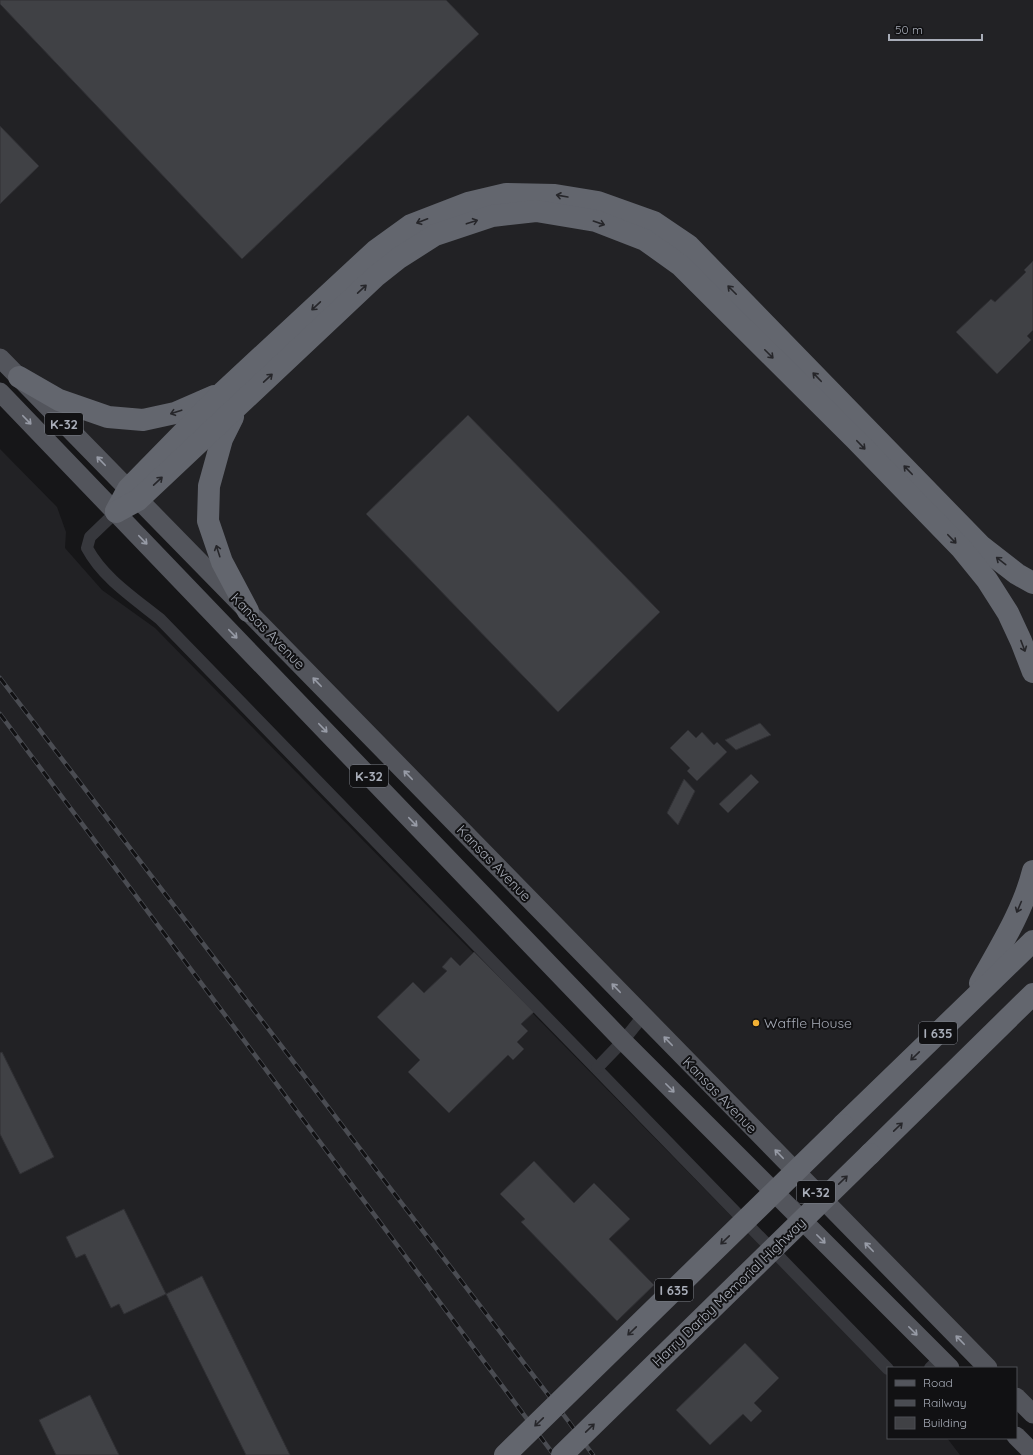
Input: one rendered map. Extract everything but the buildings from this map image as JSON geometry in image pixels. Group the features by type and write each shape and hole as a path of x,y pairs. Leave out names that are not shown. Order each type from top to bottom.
{"highway":[{"path":"116,512 232,398 375,251 411,225 468,203 506,194 555,195 598,202 654,222 688,245 981,546 1018,574 1033,583"},
{"path":"19,377 59,400 108,418 143,420 232,398 375,277 399,258 435,234 492,216 536,211 596,221 645,240 680,265 855,438 961,548 987,580 1008,613 1033,672"},
{"path":"232,398 209,486 208,521 222,562 248,611"},
{"path":"969,1004 1010,928 1030,882 1033,871"},
{"name":"I 635","path":"505,1455 1033,940"},
{"name":"Harry Darby Memorial Highway","path":"562,1455 1033,994"},
{"path":"985,1041 1033,1012"}],"main road":[{"name":"Kansas Avenue","path":"0,358 987,1367"},
{"name":"Kansas Avenue","path":"0,392 623,1041 940,1365"},
{"path":"1017,1398 1033,1414"},
{"path":"1017,1437 1033,1453"}],"street":[{"path":"116,512 90,537 87,548 94,561 117,584 160,619 887,1368"},
{"path":"597,1068 623,1041 643,1016"}],"shaded area":[{"path":"0,0 1033,0 1033,1415 1017,1398 1017,1367 987,1367 0,351"},
{"path":"0,449 57,507 66,532 65,548 102,590 155,628 887,1375 887,1439 948,1439 960,1455 0,1455"}],"railway":[{"path":"0,678 593,1455"},
{"path":"0,714 554,1455"}],"place":[{"name":"Waffle House","path":"756,1023"}]}
